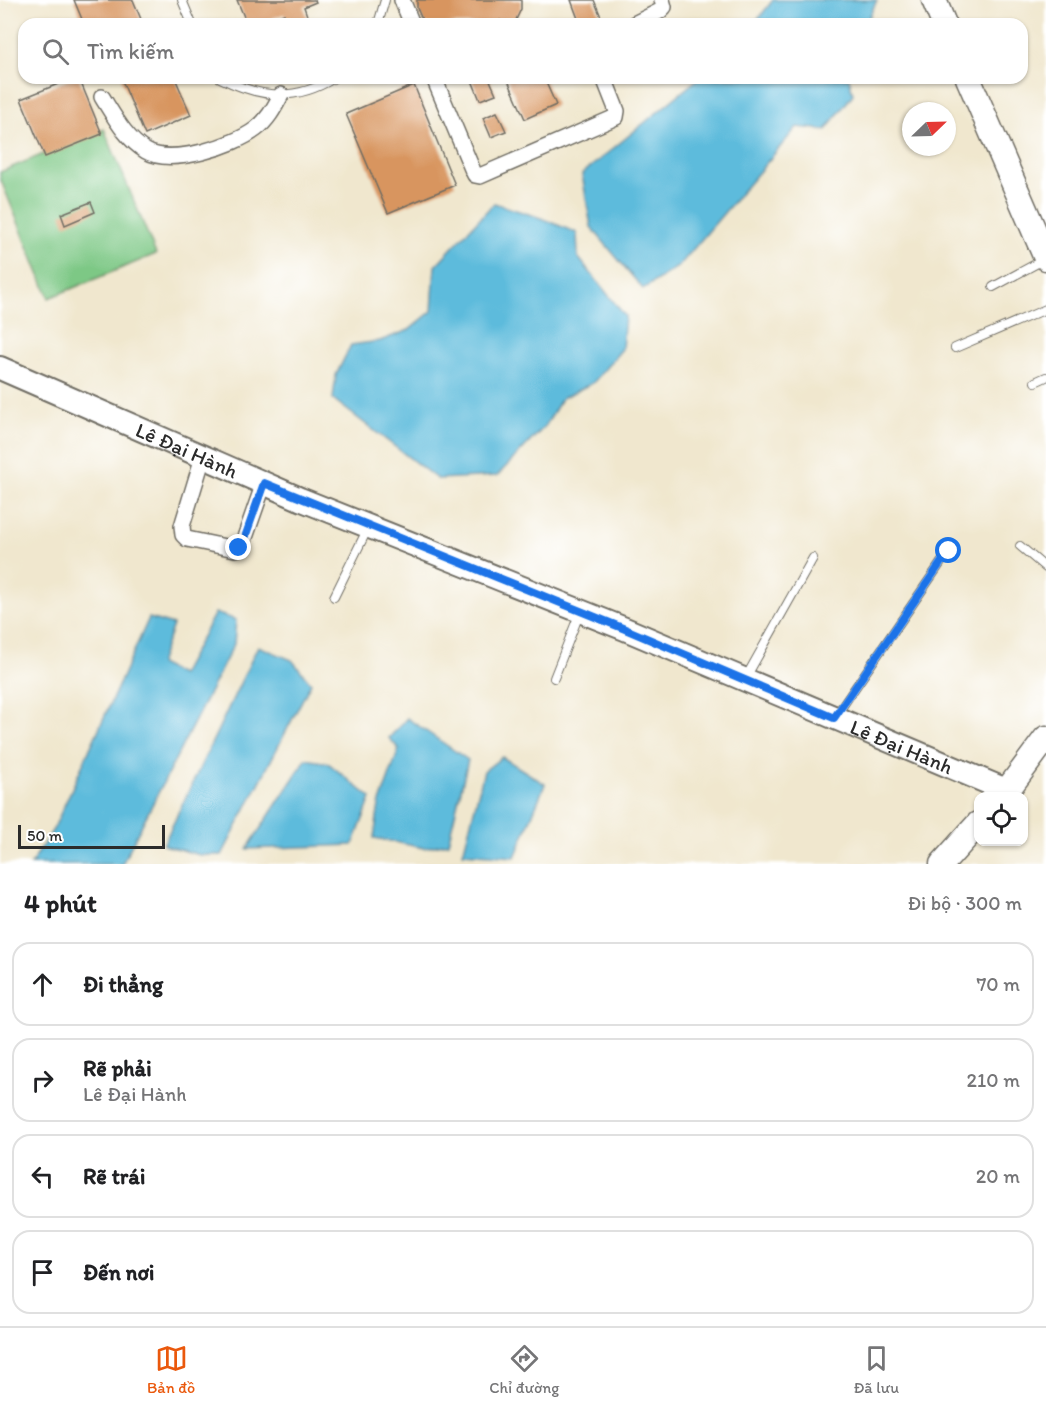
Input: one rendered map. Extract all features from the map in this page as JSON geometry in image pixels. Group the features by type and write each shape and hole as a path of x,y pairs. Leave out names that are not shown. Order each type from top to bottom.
{"main road":[{"path":"934,0 942,18"},
{"path":"971,84 1046,258"},
{"name":"Lê Đại Hành","path":"0,368 264,483 580,611 834,718 1001,792"},
{"path":"1007,792 1046,738"},
{"path":"942,864 974,828"}],"street":[{"path":"402,0 410,18"},
{"path":"646,18 664,7 662,0"},
{"path":"436,84 476,176 616,117 617,111 606,84"},
{"path":"102,97 121,127 144,150 154,155 168,156 215,148 246,136 266,121 281,95"},
{"path":"203,457 182,526 183,536 187,539 235,549 242,546 264,483"}],"lane":[{"path":"182,0 190,18"},
{"path":"380,18 385,0"},
{"path":"235,84 256,92 281,95 301,93 321,84"},
{"path":"993,287 1046,258"},
{"path":"955,348 1046,309"},
{"path":"1035,382 1046,377"},
{"path":"334,597 369,527"},
{"path":"1020,546 1046,568"},
{"path":"834,718 949,551"},
{"path":"744,680 813,558"},
{"path":"554,678 580,611"}],"green space":[{"path":"104,129 156,254 49,298 0,178 0,172"}],"water":[{"path":"773,0 877,0 869,18 759,18"},
{"path":"692,84 850,84 853,94 826,130 797,127 679,266 643,289 591,227 582,174"},
{"path":"494,203 541,218 577,233 578,257 625,316 622,349 593,383 562,398 546,425 497,476 437,479 333,399 336,375 351,345 380,341 409,330 432,311 435,266"},
{"path":"215,613 236,620 234,644 122,864 31,864 54,828 149,618 173,625 159,664 181,675"},
{"path":"258,646 292,660 311,683 222,855 200,855 163,845"},
{"path":"407,718 468,760 448,843 424,848 374,838 379,805 399,749 389,738"},
{"path":"502,757 545,784 515,857 463,853 484,771"},
{"path":"306,759 328,763 371,798 353,845 247,849"}],"building":[{"path":"74,0 133,0 140,18 82,18"},
{"path":"237,0 315,0 316,2 304,7 308,18 285,18 284,14 274,18 244,18"},
{"path":"417,0 521,0 521,9 517,18 421,18 417,8"},
{"path":"571,0 594,0 602,18 578,18"},
{"path":"58,84 81,84 102,134 45,157 21,99"},
{"path":"124,84 178,84 191,115 145,135"},
{"path":"473,84 492,84 496,94 480,100"},
{"path":"510,84 547,84 556,105 525,119"},
{"path":"414,85 455,185 388,213 346,114"},
{"path":"497,112 506,131 491,137 483,118"},
{"path":"91,202 95,212 65,225 61,214"}],"route":[{"path":"239,548 242,546 264,483 625,629 834,718 949,551"}]}
